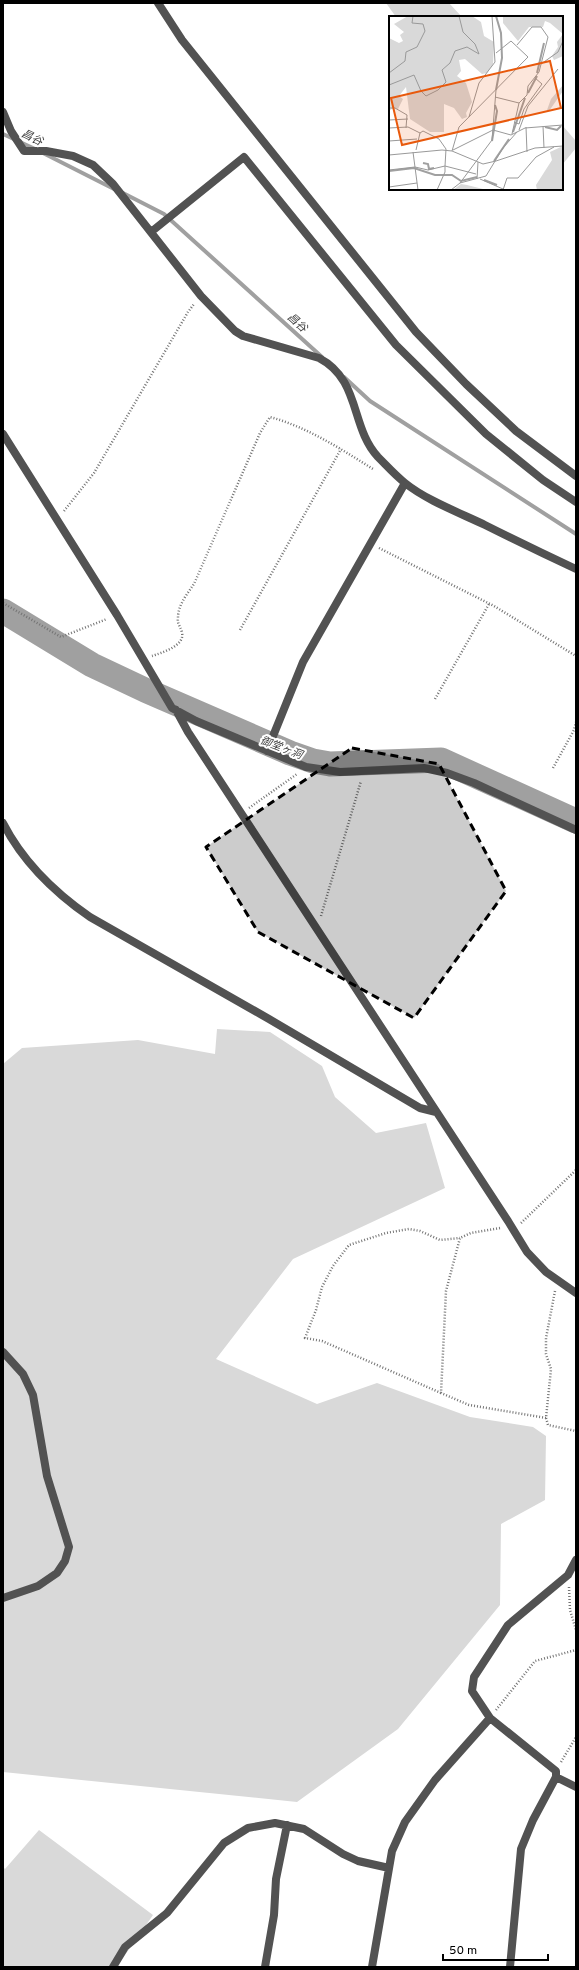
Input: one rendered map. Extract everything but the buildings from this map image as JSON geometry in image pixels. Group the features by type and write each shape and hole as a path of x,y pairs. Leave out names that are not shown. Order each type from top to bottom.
{"street":[{"path":"158,3 182,40 416,332 466,384 516,431 576,476"},
{"path":"3,112 7,129 24,150 46,151 72,156 93,165 113,184 201,296 235,331 243,336 319,358 330,364 341,375 350,392 370,445 377,456 405,483 457,511 576,569"},
{"path":"151,232 244,157 396,345 486,434 543,480 576,502"},
{"path":"3,434 117,615 142,660 172,708 306,767 340,772 424,768 446,773 474,783 576,830"},
{"path":"267,751 303,662 405,483"},
{"path":"176,710 188,732 316,925 436,1112 513,1228 527,1252 546,1272 576,1293"},
{"path":"3,823 12,840 42,877 64,899 90,917 269,1019 420,1108 436,1112"},
{"path":"3,1352 23,1374 33,1395 47,1476 69,1547 65,1561 57,1573 38,1586 3,1598"},
{"path":"576,1560 568,1575 508,1625 474,1677 472,1691 490,1718 556,1774 576,1787"},
{"path":"372,1967 392,1851 405,1822 435,1780 490,1718"},
{"path":"510,1967 521,1849 533,1820 556,1774"},
{"path":"113,1967 125,1947 166,1913 224,1843 248,1828 275,1823 304,1829 358,1862 389,1868"},
{"path":"265,1967 274,1914 276,1879 287,1825"}],"path":[{"path":"56,520 94,473 188,312 201,296"},
{"path":"142,660 175,646 181,639 182,634 178,624 180,608 194,584 260,433 270,417 282,420 341,449 374,469"},
{"path":"240,630 341,449"},
{"path":"370,543 490,604 576,656"},
{"path":"3,603 61,637 117,615"},
{"path":"435,699 490,604"},
{"path":"553,768 574,730 576,722"},
{"path":"242,813 306,767"},
{"path":"316,925 322,913 363,772"},
{"path":"546,1418 469,1405 322,1341 305,1338 316,1310 322,1287 333,1266 349,1245 386,1233 409,1229 420,1231 440,1240 447,1241 460,1238 471,1233 513,1228 576,1170"},
{"path":"441,1393 446,1291 460,1238"},
{"path":"560,1282 553,1295 546,1338 546,1354 551,1369 546,1418 548,1425 576,1431"},
{"path":"568,1575 570,1610 576,1630"},
{"path":"490,1718 535,1661 576,1650"},
{"path":"556,1774 576,1736"}],"highlighted area":[{"path":"352,748 439,764 506,891 414,1018 258,932 206,847"}],"shaded area":[{"path":"386,3 449,3 461,16 395,16"},
{"path":"563,126 576,141 576,148 563,164"},
{"path":"217,1029 270,1032 322,1066 335,1097 376,1133 426,1123 445,1188 293,1259 216,1359 317,1404 377,1383 470,1417 533,1427 546,1436 545,1500 501,1524 500,1605 398,1729 297,1802 3,1772 3,1064 22,1048 138,1040 215,1054"},
{"path":"39,1830 153,1915 118,1965 119,1967 3,1967 3,1867 5,1869"}],"waterway":[{"name":"昌谷","path":"3,134 35,149"},
{"name":"昌谷","path":"43,153 114,189"},
{"name":"昌谷","path":"123,193 164,214 322,357"},
{"name":"昌谷","path":"344,377 370,401 576,534"},
{"name":"御堂ヶ洞","path":"3,611 92,665 145,690 290,753 313,761 330,764 441,760 576,821"}]}
